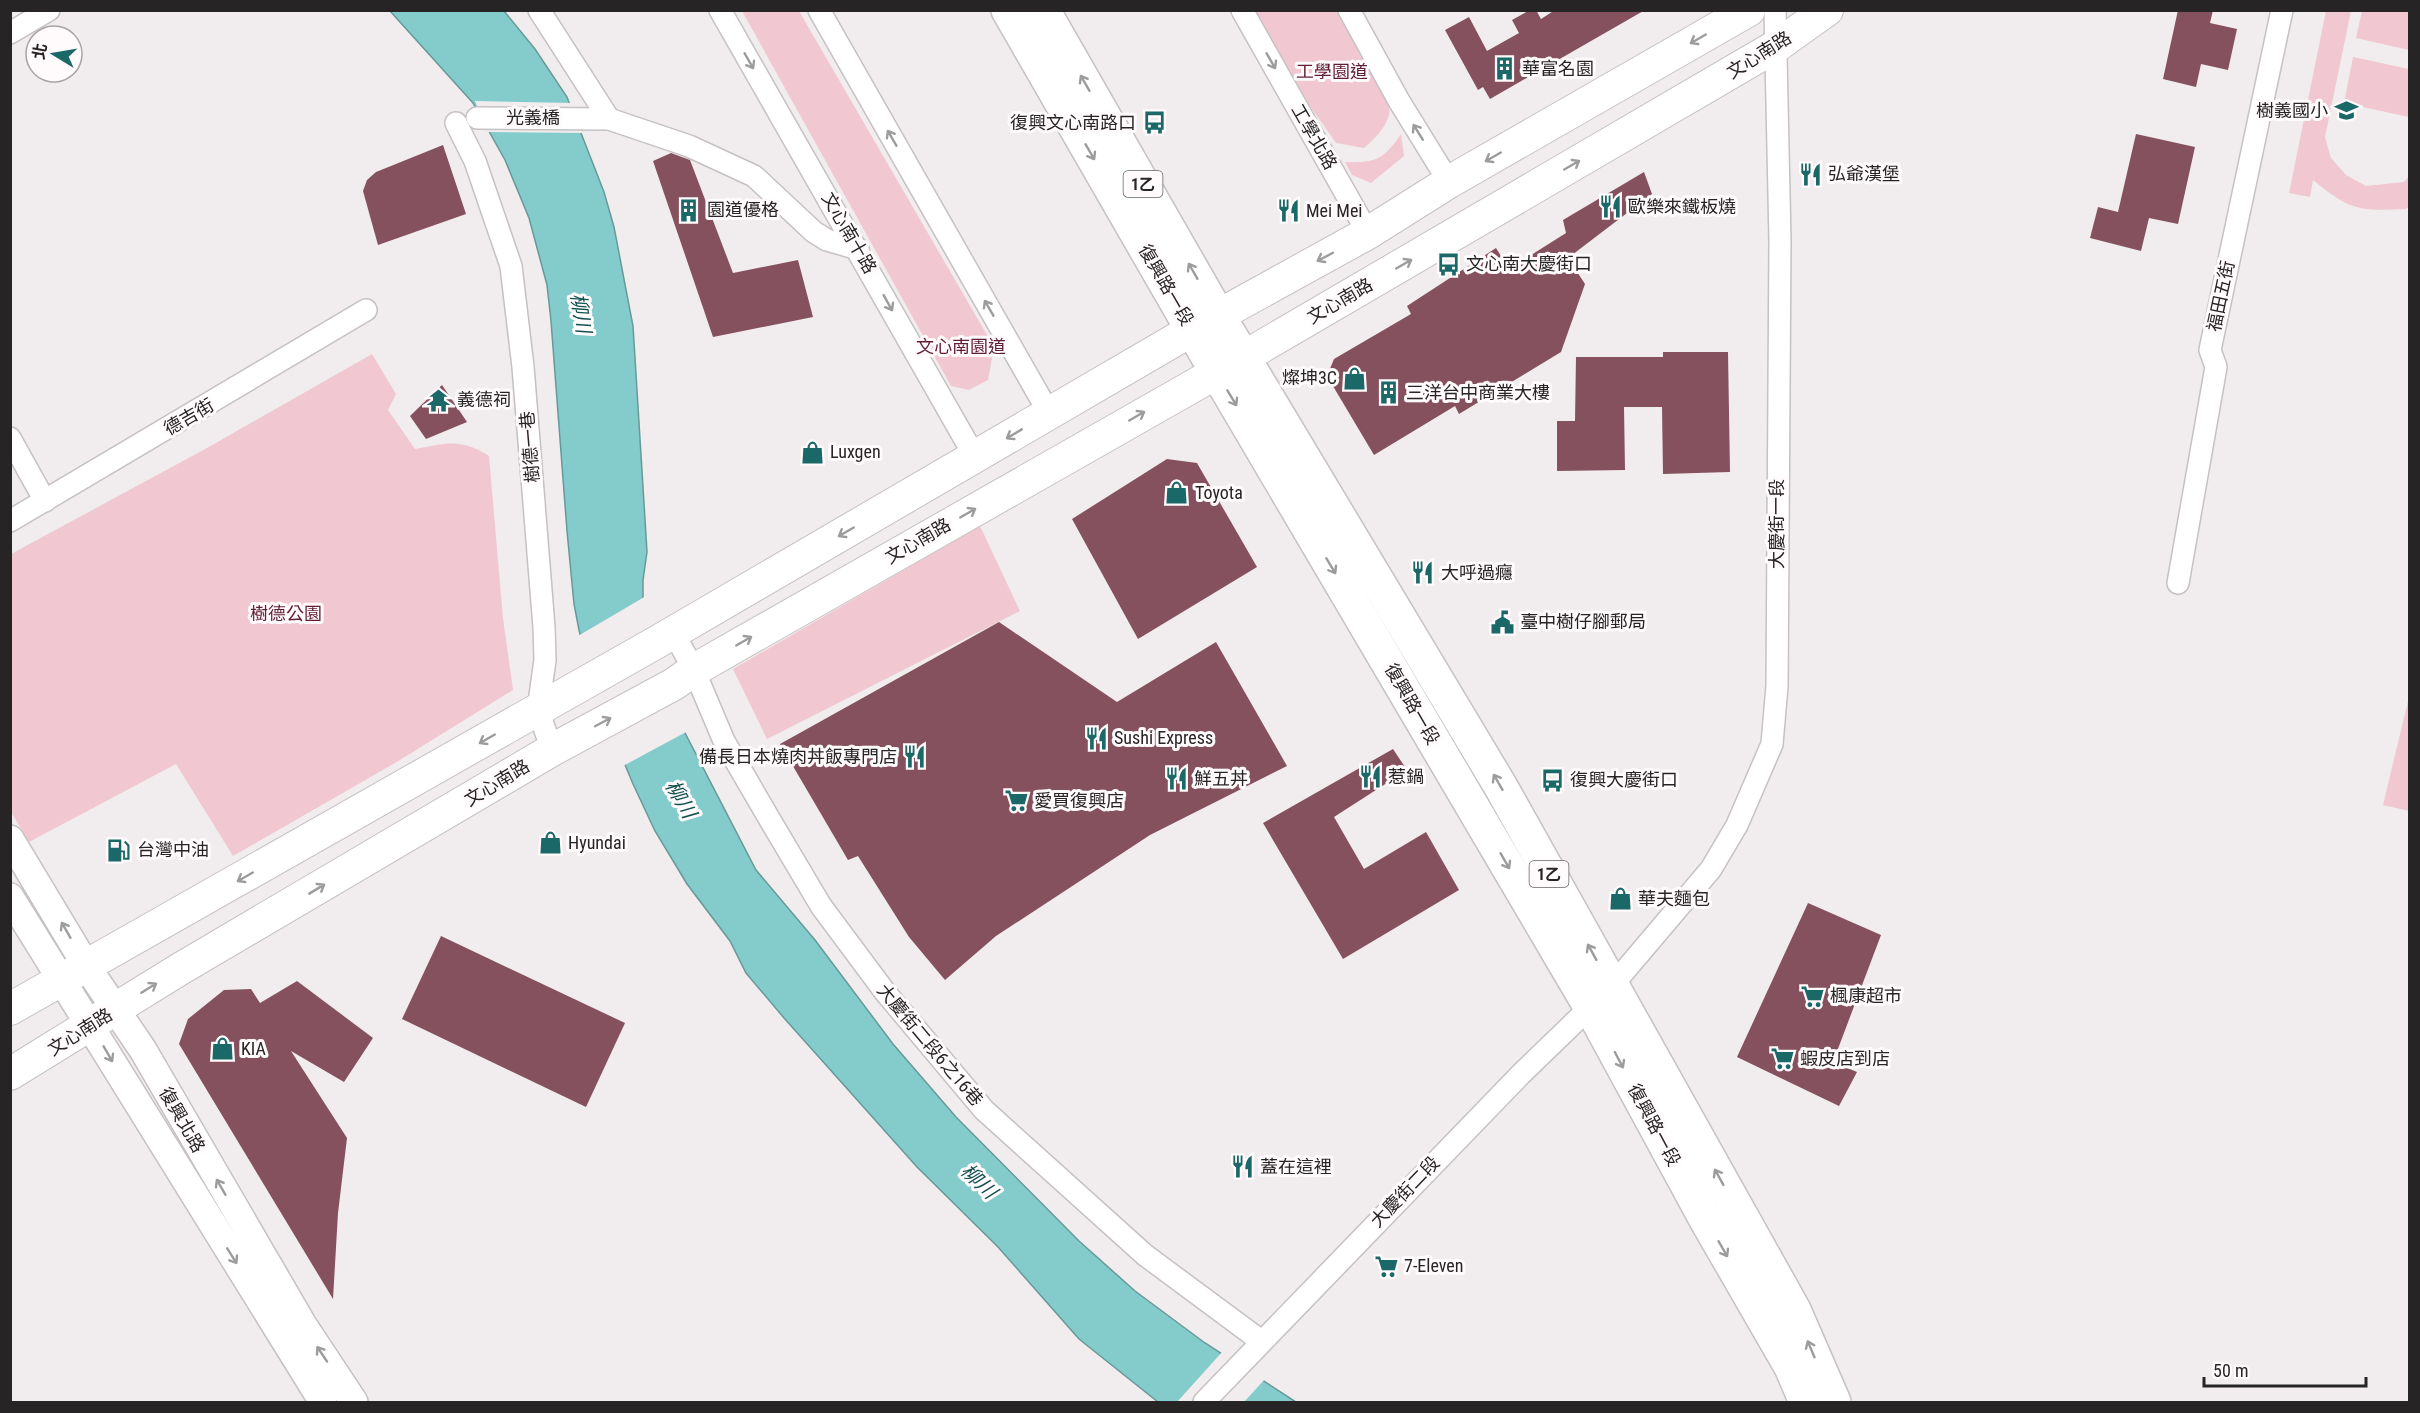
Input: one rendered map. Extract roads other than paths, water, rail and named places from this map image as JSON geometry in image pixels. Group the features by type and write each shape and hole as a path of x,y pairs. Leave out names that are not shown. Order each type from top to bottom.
{"main road":[{"name":"復興路一段","path":"1008,10 1230,364 1501,787 1705,1218 1791,1366 1806,1402"},
{"name":"復興路一段","path":"1043,10 1205,322"},
{"path":"10,1009 538,710 1205,322 1368,233 1449,182 1749,10"},
{"name":"文心南路","path":"10,1074 180,969 552,750 684,677 1230,364 1778,45 1827,10"},
{"name":"復興路一段","path":"1601,998 1794,1310 1834,1402"}],"street":[{"path":"10,33 49,10"},
{"path":"539,10 599,119"},
{"name":"文心南十路","path":"720,10 975,457"},
{"path":"819,10 1049,413"},
{"name":"工學北路","path":"1242,10 1368,233"},
{"path":"1349,10 1399,101 1449,182"},
{"name":"大慶街一段","path":"1601,998 1711,869 1737,825 1772,744 1777,686 1780,241 1778,45 1775,10"},
{"name":"福田五街","path":"2178,583 2216,367 2210,350 2282,10"},
{"name":"光義橋","path":"477,118 599,119 690,146 754,176 814,232 827,240 858,249"},
{"name":"樹德一巷","path":"456,123 475,161 511,266 523,367 544,627 545,660 538,710"},
{"name":"德吉街","path":"10,521 366,310"},
{"path":"10,438 45,501"},
{"name":"大慶街二段6之16巷","path":"665,637 684,677 821,906 885,992 946,1065 984,1110 1145,1255 1257,1345"},
{"path":"538,710 552,750"},
{"name":"復興北路","path":"10,839 75,974"},
{"name":"復興北路","path":"10,897 75,974 104,1017 323,1402"},
{"name":"大慶街二段","path":"1204,1402 1521,1074 1601,998"},
{"name":"復興北路","path":"104,1017 143,1050 303,1325 354,1402"}],"water":[{"name":"柳川","path":"390,11 504,11 535,49 567,97 604,192 614,227 633,326 647,552 643,580 643,642 683,729 756,870 815,940 893,1044 956,1117 1079,1241 1135,1291 1205,1343 1296,1402 1158,1402 1079,1339 998,1247 917,1167 784,1018 746,973 730,941 687,884 655,831 633,784 596,695 579,630 574,604 567,531 547,285 529,218 505,160 473,103"}],"place":[{"name":"華富名園","path":"1504,69"},
{"name":"樹義國小","path":"2346,111"},
{"name":"復興文心南路口","path":"1154,123"},
{"name":"弘爺漢堡","path":"1810,174"},
{"name":"歐樂來鐵板燒","path":"1610,207"},
{"name":"園道優格","path":"689,210"},
{"name":"Mei Mei","path":"1288,211"},
{"name":"文心南大慶街口","path":"1448,264"},
{"name":"燦坤3C","path":"1355,378"},
{"name":"三洋台中商業大樓","path":"1388,393"},
{"name":"義德祠","path":"439,400"},
{"name":"Luxgen","path":"812,452"},
{"name":"Toyota","path":"1177,493"},
{"name":"大呼過癮","path":"1423,573"},
{"name":"臺中樹仔腳郵局","path":"1502,622"},
{"name":"Sushi Express","path":"1096,738"},
{"name":"備長日本燒肉丼飯專門店","path":"915,757"},
{"name":"惹鍋","path":"1370,777"},
{"name":"鮮五丼","path":"1176,779"},
{"name":"復興大慶街口","path":"1552,780"},
{"name":"愛買復興店","path":"1016,801"},
{"name":"Hyundai","path":"550,843"},
{"name":"台灣中油","path":"119,850"},
{"name":"華夫麵包","path":"1620,899"},
{"name":"楓康超市","path":"1812,996"},
{"name":"KIA","path":"223,1049"},
{"name":"蝦皮店到店","path":"1782,1059"},
{"name":"蓋在這裡","path":"1242,1167"},
{"name":"7-Eleven","path":"1386,1266"}],"park label":[{"name":"工學園道","path":"1332,72"},
{"name":"文心南園道","path":"961,347"},
{"name":"樹德公園","path":"286,614"}]}
